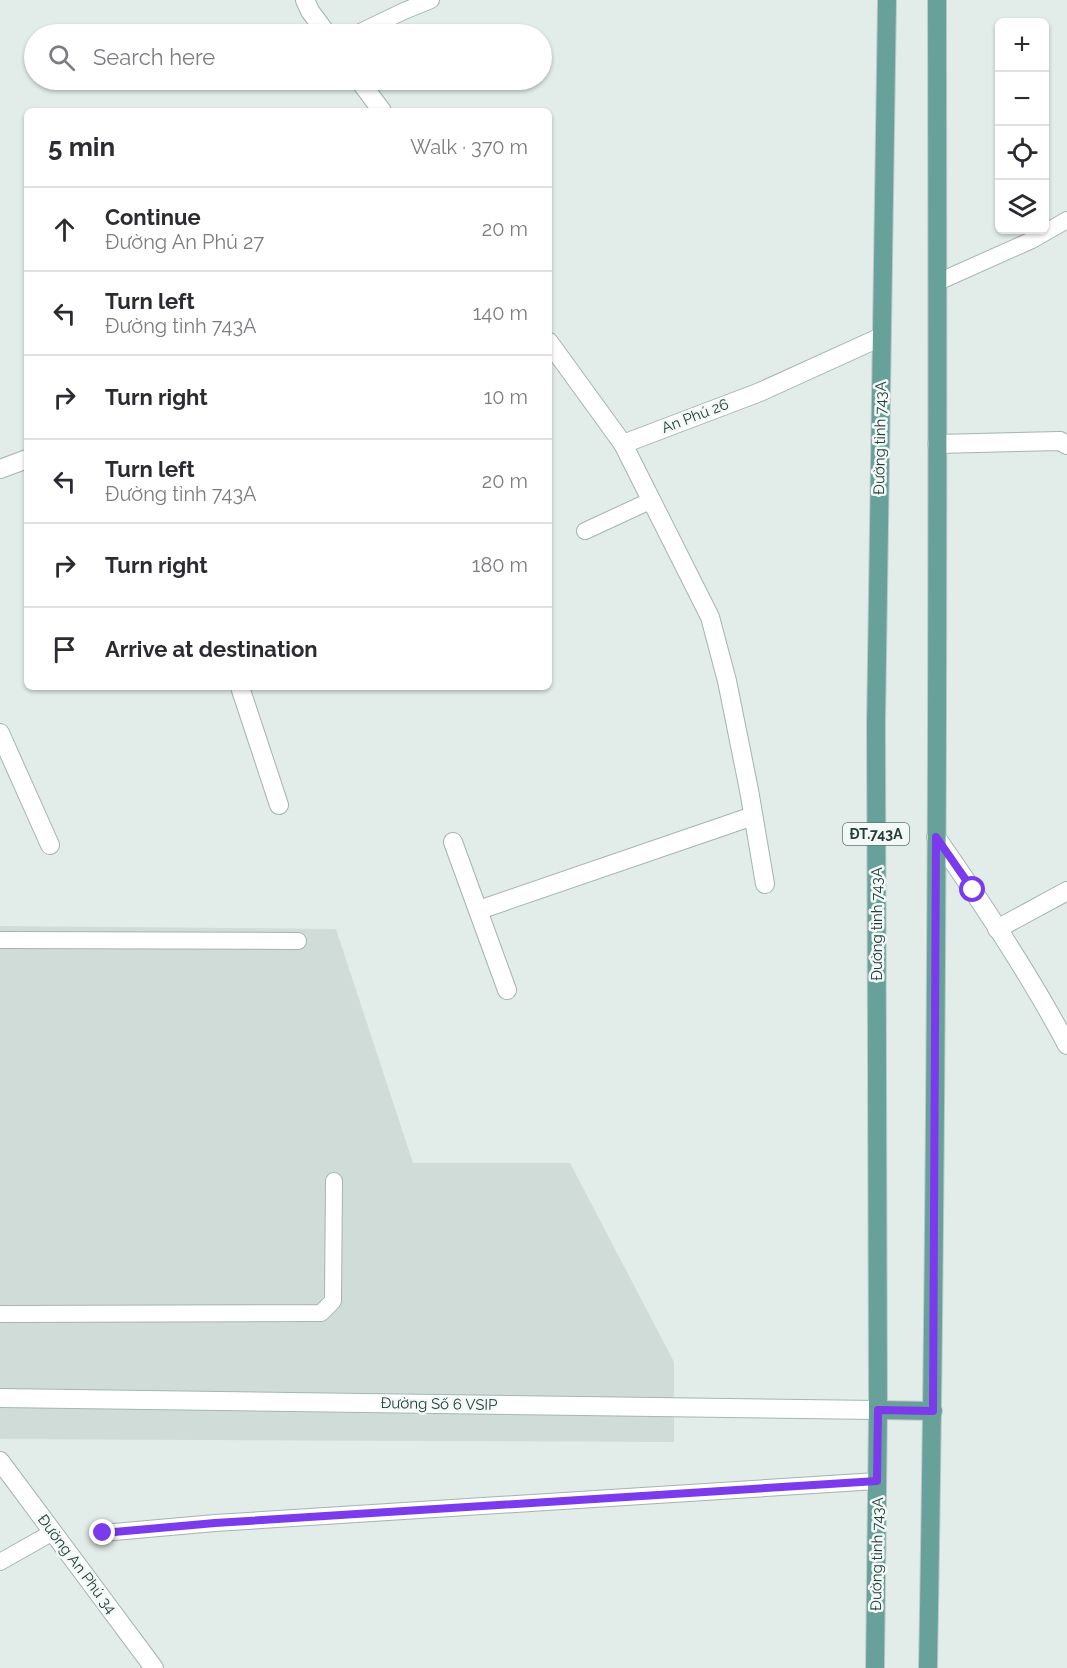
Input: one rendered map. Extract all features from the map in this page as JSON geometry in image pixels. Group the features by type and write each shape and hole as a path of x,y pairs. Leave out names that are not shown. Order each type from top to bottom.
{"main road":[{"name":"Đường tỉnh 743A","path":"875,1668 878,1410 876,724 887,0"},
{"path":"928,1668 933,1411 937,0"},
{"path":"878,1410 933,1411"}],"street":[{"path":"305,0 320,24"},
{"path":"366,90 380,108"},
{"name":"An Phú 26","path":"623,444 760,392 881,337"},
{"path":"552,346 623,444 710,617 727,681 765,884"},
{"path":"937,444 1060,441 1067,445"},
{"path":"0,469 24,460"},
{"path":"241,690 279,805"},
{"path":"0,733 50,845"},
{"path":"479,910 753,816"},
{"path":"936,837 1045,1003 1067,1045"},
{"path":"453,842 507,990"},
{"path":"997,929 1067,891"},
{"name":"Đường Số 6 VSIP","path":"0,1398 878,1410"},
{"name":"Đường An Phú 34","path":"0,1461 154,1668"}],"lane":[{"path":"377,24 431,0"},
{"path":"938,282 1032,240 1067,220"},
{"path":"585,531 652,500"},
{"path":"0,940 298,941"},
{"path":"0,1314 321,1313 333,1301 334,1181"},
{"path":"103,1533 215,1523 877,1481"},
{"path":"0,1562 53,1532"}],"shaded area":[{"path":"0,926 336,929 413,1163 570,1163 674,1362 674,1442 0,1439"}],"route":[{"path":"103,1533 215,1523 877,1481 878,1410 933,1411 936,837 973,890"}]}
